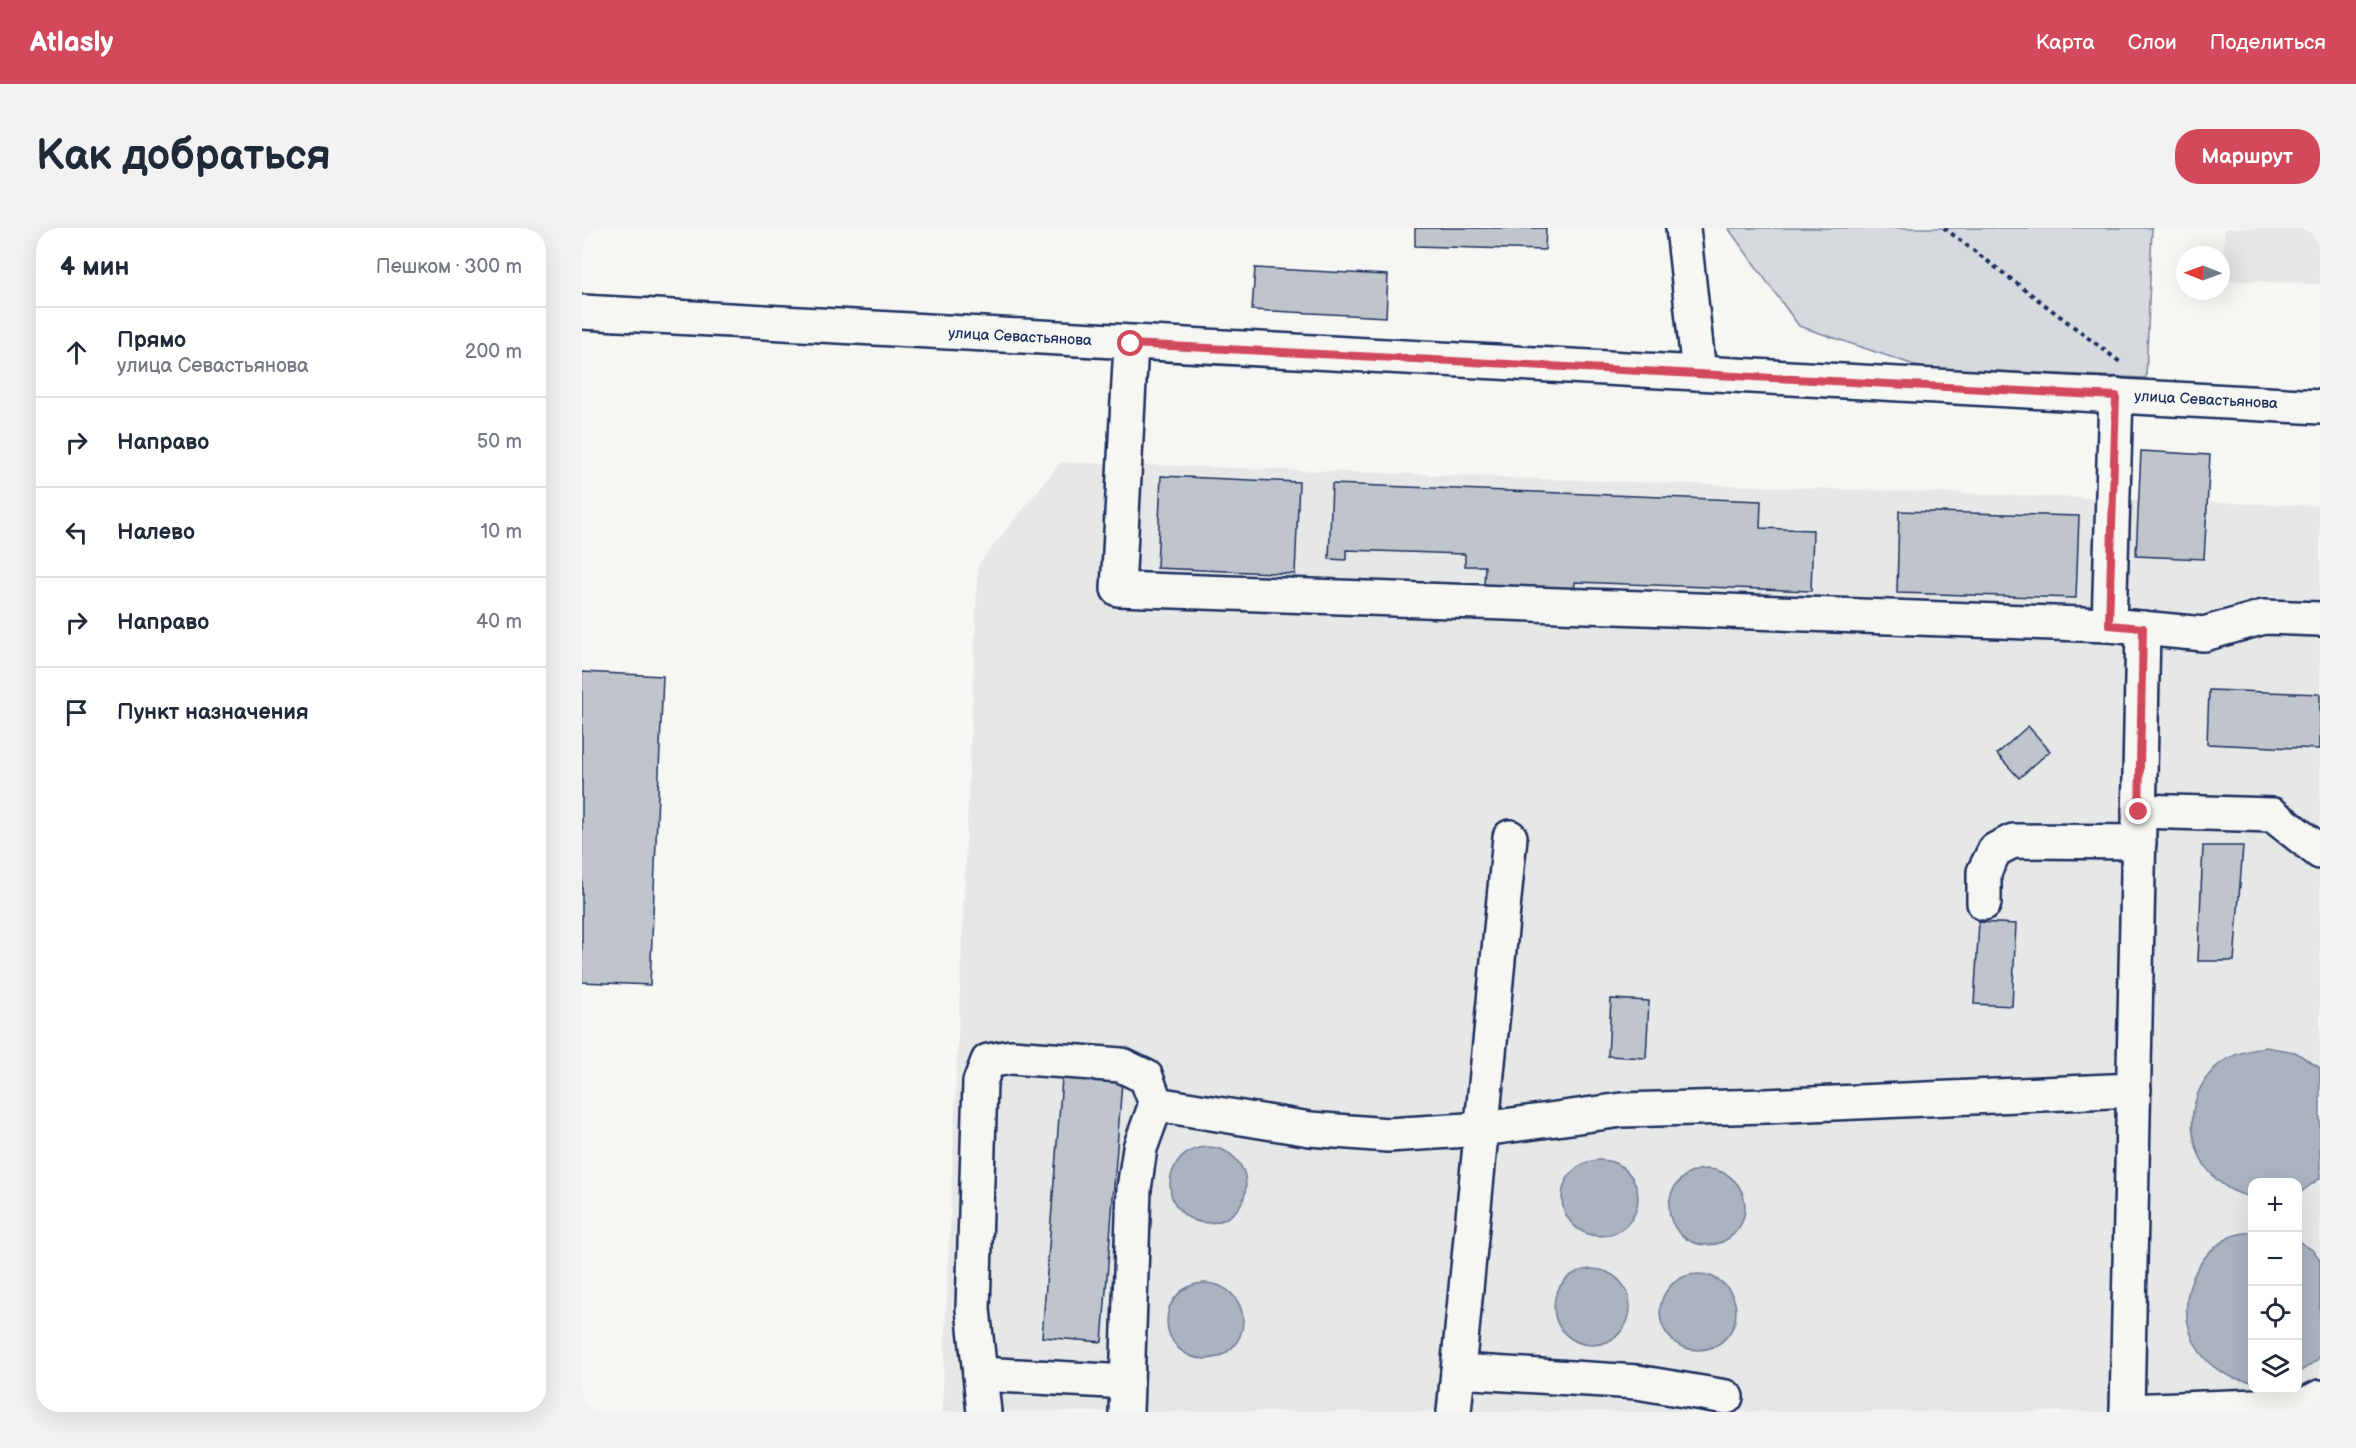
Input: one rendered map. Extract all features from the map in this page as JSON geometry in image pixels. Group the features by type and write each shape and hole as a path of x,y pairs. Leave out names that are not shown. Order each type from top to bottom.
{"street":[{"path":"1683,228 1699,373"},
{"name":"улица Севастьянова","path":"582,312 1131,344 2320,406"},
{"path":"1131,344 1118,589 2109,625 2204,633 2264,617 2320,619"},
{"path":"2109,625 2130,396"},
{"path":"2143,628 2127,1411 2306,1404 2320,1397"},
{"path":"1984,903 1984,872 1995,850 2013,841 2273,815 2320,852"},
{"path":"1454,1412 1510,837"},
{"path":"981,1374 1127,1397 1134,1189 1140,1148 1156,1104 1146,1077 1121,1065 1011,1057 988,1061 980,1082 973,1309 984,1412"},
{"path":"1156,1104 1310,1130 1388,1135 1483,1128 1622,1110 1778,1106 2134,1090"},
{"path":"1458,1371 1637,1382 1726,1397"}],"path":[{"path":"1944,228 2126,367 2130,396"}],"shaded area":[{"path":"1728,228 2152,228 2146,378 1923,368 1799,326"},
{"path":"2225,228 2320,228 2320,284 2230,280 2230,246 2224,246"},
{"path":"1061,462 2320,506 2320,1412 942,1412 978,565"},
{"path":"2265,1047 2295,1052 2320,1068 2320,1178 2302,1191 2302,1178 2248,1178 2248,1196 2232,1190 2216,1179 2204,1164 2196,1146 2192,1127 2194,1107 2200,1088 2212,1071 2224,1061 2244,1052"},
{"path":"1208,1147 1223,1150 1235,1158 1243,1170 1246,1185 1243,1200 1235,1212 1223,1220 1208,1223 1193,1220 1181,1212 1173,1200 1170,1185 1173,1170 1181,1158 1193,1150"},
{"path":"1600,1160 1615,1163 1627,1171 1635,1183 1638,1198 1635,1213 1627,1225 1615,1233 1600,1236 1585,1233 1573,1225 1565,1213 1562,1198 1565,1183 1573,1171 1585,1163"},
{"path":"1707,1169 1722,1172 1734,1180 1742,1192 1745,1207 1742,1222 1734,1234 1722,1242 1707,1245 1692,1242 1680,1234 1672,1222 1669,1207 1672,1192 1680,1180 1692,1172"},
{"path":"2248,1233 2248,1381 2234,1378 2213,1366 2199,1350 2190,1331 2187,1310 2189,1288 2197,1268 2211,1251 2238,1234"},
{"path":"2302,1244 2314,1251 2320,1260 2320,1355 2317,1360 2302,1370"},
{"path":"1592,1269 1607,1272 1619,1280 1627,1292 1630,1307 1627,1322 1619,1334 1607,1342 1592,1345 1577,1342 1565,1334 1557,1322 1554,1307 1557,1292 1565,1280 1577,1272"},
{"path":"1698,1274 1713,1277 1725,1285 1733,1297 1736,1312 1733,1327 1725,1339 1713,1347 1698,1350 1683,1347 1671,1339 1663,1327 1660,1312 1663,1297 1671,1285 1683,1277"},
{"path":"1205,1283 1220,1286 1232,1294 1240,1306 1243,1321 1240,1336 1232,1348 1220,1356 1205,1359 1190,1356 1178,1348 1170,1336 1167,1321 1170,1306 1178,1294 1190,1286"}],"building":[{"path":"1415,228 1546,228 1545,250 1415,246"},
{"path":"1255,268 1388,275 1386,317 1252,310"},
{"path":"2141,451 2210,455 2204,559 2136,556"},
{"path":"1161,476 1299,482 1295,574 1157,568"},
{"path":"1332,484 1761,501 1760,528 1813,530 1811,591 1575,582 1574,590 1484,586 1485,566 1465,566 1465,554 1346,550 1346,560 1329,559"},
{"path":"1899,511 2079,516 2076,598 1897,593"},
{"path":"582,672 663,676 650,985 582,982"},
{"path":"2209,690 2320,694 2320,749 2207,744"},
{"path":"2028,726 2050,751 2019,778 1997,754"},
{"path":"2203,846 2243,846 2234,961 2198,961"},
{"path":"1979,922 2016,924 2012,1006 1974,1004"},
{"path":"1611,999 1649,1001 1646,1058 1608,1056"},
{"path":"1062,1078 1122,1082 1102,1342 1042,1337"}],"route":[{"path":"1131,344 2116,396 2109,625 2143,628 2139,812"}]}
